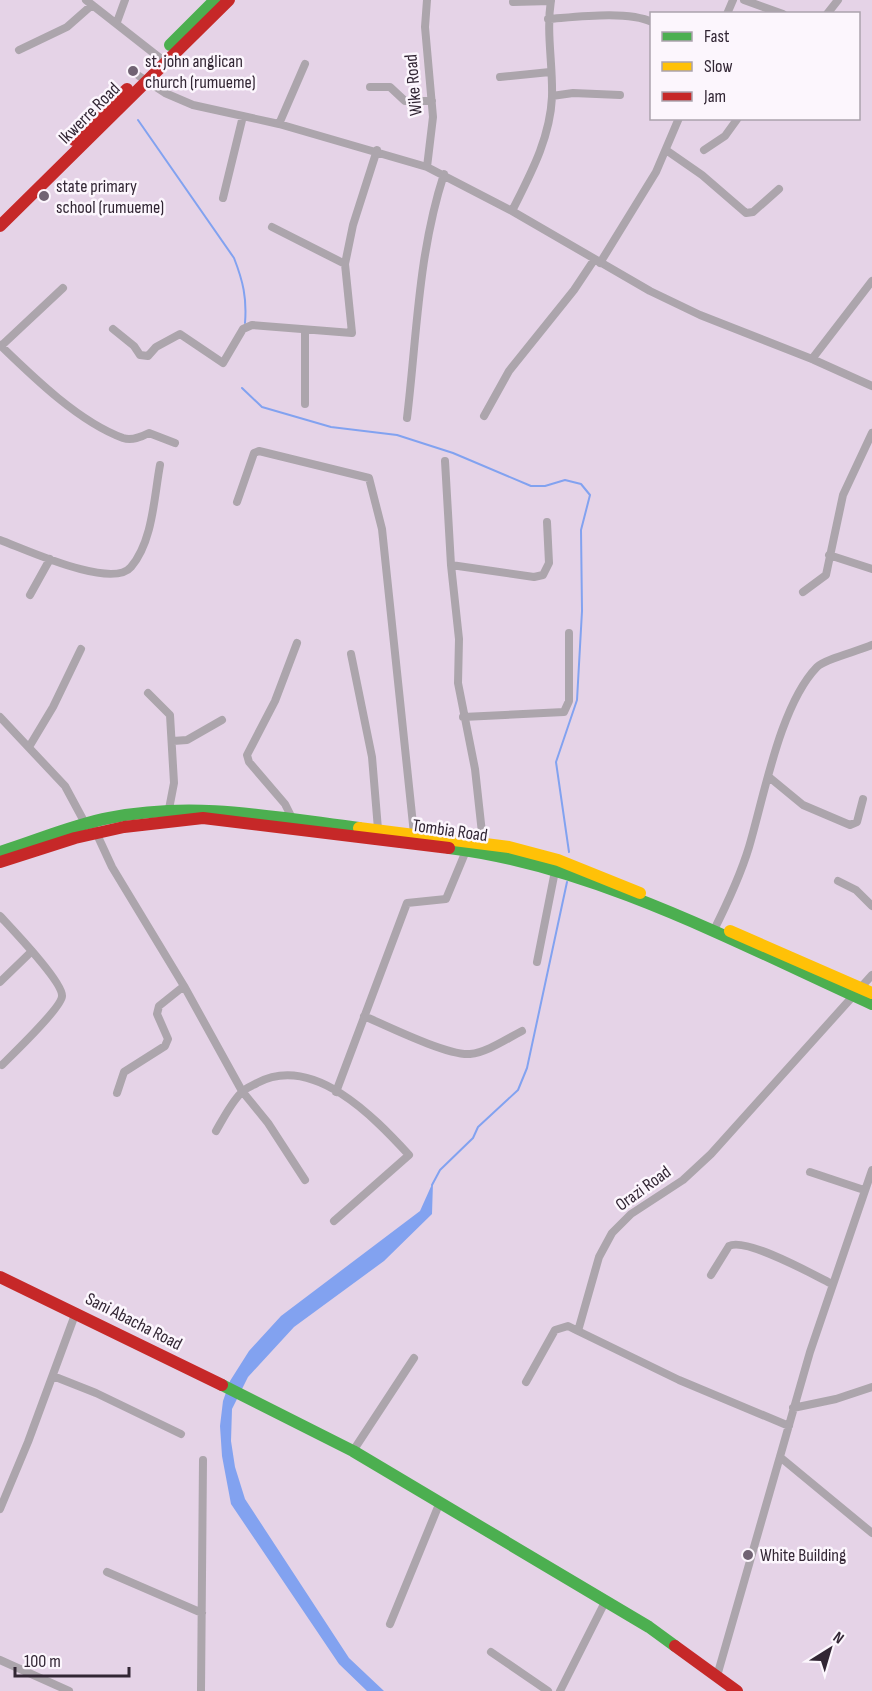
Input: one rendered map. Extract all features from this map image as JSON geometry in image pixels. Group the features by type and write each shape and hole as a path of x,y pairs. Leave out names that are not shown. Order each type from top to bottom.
{"main road":[{"name":"Ikwerre Road","path":"0,226 162,59 215,0"},
{"name":"Ikwerre Road","path":"162,59 229,0"},
{"name":"Ikwerre Road","path":"0,214 142,79"},
{"name":"Tombia Road","path":"0,862 122,815 169,810 213,809 414,834 473,844 501,855 557,864 714,928 857,991 872,993"},
{"name":"Tombia Road","path":"0,852 91,826 203,818 473,844"},
{"name":"Tombia Road","path":"857,991 872,1004"},
{"name":"Sani Abacha Road","path":"0,1277 76,1312 352,1451 640,1621 737,1691"}],"street":[{"path":"117,22 125,0"},
{"name":"Wike Road","path":"426,0 425,27 433,117 427,167"},
{"path":"512,211 542,146 548,127 552,96 548,19 551,0 513,2"},
{"path":"744,0 777,12"},
{"path":"829,12 838,0"},
{"path":"19,50 67,27 89,2 162,59"},
{"path":"548,19 622,16 642,18 650,22"},
{"path":"279,124 305,64"},
{"path":"500,77 550,72"},
{"path":"142,79 193,105 279,124 377,150 444,174 597,261 700,315 812,358 872,386"},
{"path":"370,87 390,87 405,101 432,102"},
{"path":"552,96 573,93 620,95"},
{"path":"223,198 243,116"},
{"path":"484,416 509,371 523,357 641,200 678,120"},
{"path":"704,150 725,136 737,120"},
{"path":"113,329 134,346 140,355 148,356 156,347 180,334 224,363 243,329 252,325 353,332 345,264 353,225 377,150"},
{"path":"666,150 702,175 746,213 753,212 779,189"},
{"path":"407,418 422,259 428,228 444,174"},
{"path":"272,227 345,264"},
{"path":"812,358 872,281"},
{"path":"63,288 36,316 9,336 1,345 26,370 91,420 124,439 140,438 149,433 175,443"},
{"path":"304,330 304,404"},
{"path":"803,592 826,575 843,495 872,433"},
{"path":"237,502 248,466 254,453 259,451 369,478 382,529 414,834"},
{"path":"336,1092 407,903 446,899 473,844 475,769 458,683 459,639 451,565 446,461"},
{"path":"0,540 87,570 113,575 122,573 132,566 146,537 160,465"},
{"path":"451,565 534,576 543,575 549,563 548,522"},
{"path":"829,555 872,569"},
{"path":"30,595 50,559"},
{"path":"463,717 564,712 569,701 569,633"},
{"path":"292,818 285,804 249,762 247,755 275,701 297,643"},
{"path":"714,928 729,902 748,849 789,717 815,669 819,664 872,645"},
{"path":"29,747 53,707 81,649"},
{"path":"351,654 372,757 378,829"},
{"path":"148,693 170,715 174,783 169,810"},
{"path":"0,717 65,786 91,826 112,867 184,986 242,1091 268,1123 305,1180"},
{"path":"173,741 187,740 222,720"},
{"path":"769,777 803,805 850,825 857,822 863,798"},
{"path":"537,962 557,864"},
{"path":"838,881 856,890 872,906"},
{"path":"0,916 32,951 63,994 50,1014 2,1065"},
{"path":"0,982 32,951"},
{"name":"Orazi Road","path":"578,1331 599,1257 612,1233 631,1214 675,1185 711,1154 872,975"},
{"path":"117,1093 124,1072 165,1046 168,1039 157,1014 159,1006 184,986"},
{"path":"364,1016 449,1050 468,1054 480,1052 522,1031"},
{"path":"216,1131 242,1091 266,1078 297,1074 336,1092 367,1112 409,1155 334,1221"},
{"path":"717,1677 793,1408 832,1284 872,1170"},
{"path":"810,1172 864,1190"},
{"path":"711,1275 729,1246 734,1244 772,1255 832,1284"},
{"path":"0,1509 76,1312"},
{"path":"526,1382 555,1329 568,1326 679,1380 789,1426"},
{"path":"352,1451 414,1358"},
{"path":"53,1376 96,1393 181,1434"},
{"path":"793,1408 836,1399 872,1387"},
{"path":"780,1457 872,1533"},
{"path":"201,1691 203,1460"},
{"path":"390,1624 440,1502"},
{"path":"107,1572 202,1613"},
{"path":"560,1691 605,1602"},
{"path":"491,1652 537,1688 548,1691"},
{"path":"0,1660 69,1691"}],"water":[{"path":"433,1182 432,1214 384,1261 294,1327 248,1377 232,1409 231,1441 235,1467 245,1499 349,1658 384,1691 367,1691 339,1664 231,1504 222,1456 220,1426 223,1401 230,1381 249,1351 281,1316 420,1211"}],"waterway":[{"path":"138,120 234,258 244,290 245,323"},
{"path":"242,388 262,407 331,427 397,435 453,453 531,486 545,486 565,480 581,484 590,495 581,530 582,611 577,700 556,762 569,852"},
{"path":"432,1185 440,1170 473,1138 478,1127 518,1090 527,1068 567,882"}],"traffic: fast":[{"path":"170,45 215,0"},
{"path":"0,852 95,821 141,813 172,811 234,813 359,828"},
{"path":"449,848 504,857 612,889 718,933 872,1004"},
{"path":"222,1385 353,1451 649,1627 675,1646"}],"traffic: slow":[{"path":"359,828 509,847 558,860 640,893"},
{"path":"730,931 872,993"}],"traffic: jam":[{"path":"0,226 229,0"},
{"path":"74,140 127,89"},
{"path":"0,862 75,838 124,827 203,818 449,848"},
{"path":"0,1277 222,1385"},
{"path":"675,1646 737,1691"}],"place":[{"name":"st. john anglican church (rumueme)","path":"133,71"},
{"name":"state primary school (rumueme)","path":"44,196"},
{"name":"White Building","path":"748,1555"}]}
